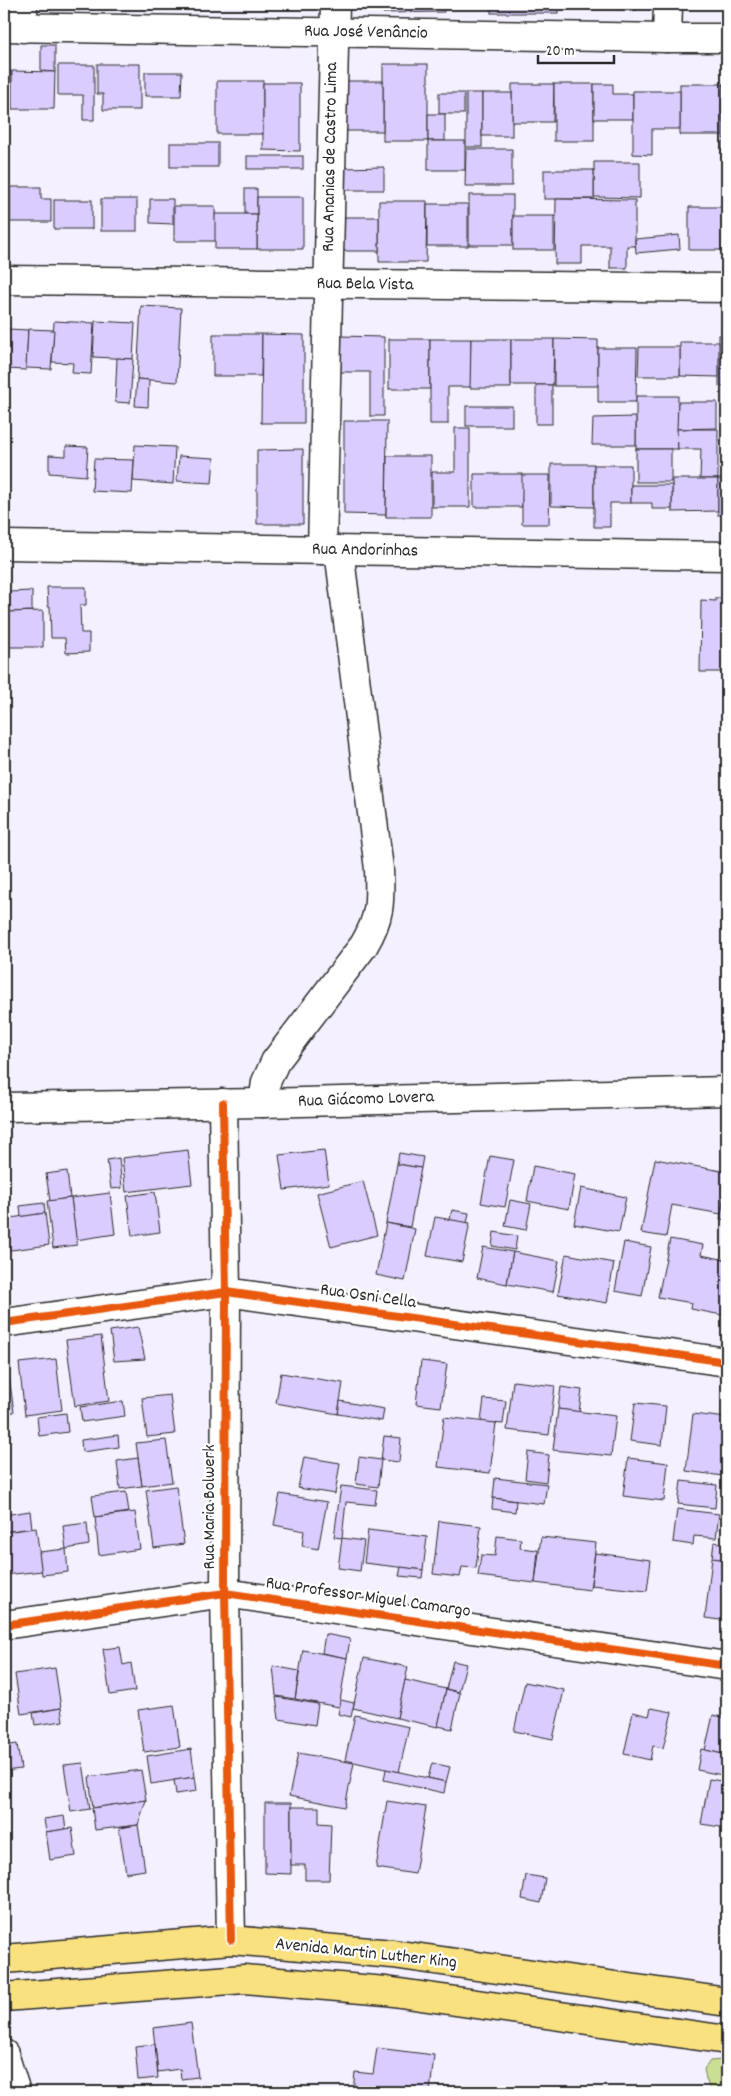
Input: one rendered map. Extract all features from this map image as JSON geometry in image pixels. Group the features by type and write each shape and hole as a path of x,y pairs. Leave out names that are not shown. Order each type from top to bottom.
{"main road":[{"name":"Avenida Martin Luther King","path":"4,1959 231,1940 393,1954 727,2002"},
{"path":"386,1992 393,1954"},
{"name":"Avenida Martin Luther King","path":"4,1997 244,1979 386,1992 727,2040"}],"street":[{"name":"Rua Ananias de Castro Lima","path":"263,1103 266,1082 275,1062 364,945 374,926 379,909 379,869 330,550 328,284 335,4"},
{"path":"667,38 668,4"},
{"name":"Rua José Venâncio","path":"17,20 334,32 727,38"},
{"name":"Rua Bela Vista","path":"4,280 727,288"},
{"name":"Rua Andorinhas","path":"4,545 727,556"},
{"name":"Rua Giácomo Lovera","path":"4,1107 263,1103 727,1091"},
{"name":"Rua Maria Bolwerk","path":"223,1103 226,1292 225,1593 231,1940"},
{"name":"Rua Osni Cella","path":"4,1323 226,1292 727,1362"},
{"name":"Rua Professor Miguel Camargo","path":"4,1625 225,1593 727,1666"},
{"path":"4,2054 16,2092"}],"green space":[{"path":"710,2061 727,2061 727,2092 711,2092 704,2069"}],"building":[{"path":"383,4 444,4 444,12 383,13"},
{"path":"491,4 558,4 558,13 491,13"},
{"path":"581,4 637,4 637,10 581,9"},
{"path":"41,45 55,45 55,72 41,71"},
{"path":"97,64 140,64 140,110 103,110 103,94 97,94"},
{"path":"383,64 428,64 428,141 383,141"},
{"path":"58,65 94,65 94,120 83,120 83,95 58,95"},
{"path":"4,70 11,71 11,111 4,110"},
{"path":"12,71 55,72 54,109 12,109"},
{"path":"145,72 182,72 181,96 145,96"},
{"path":"217,81 263,81 263,134 217,134"},
{"path":"345,81 383,81 383,131 345,131"},
{"path":"263,83 300,83 300,151 263,150"},
{"path":"512,84 554,84 553,122 512,122"},
{"path":"554,84 594,84 594,141 554,141"},
{"path":"594,84 613,84 613,94 633,94 633,119 594,119"},
{"path":"680,84 723,84 723,135 680,135"},
{"path":"723,84 727,84 727,139 723,139"},
{"path":"633,91 680,91 680,129 652,129 652,155 633,154"},
{"path":"439,93 464,93 464,114 439,114"},
{"path":"466,93 482,93 482,147 466,147"},
{"path":"482,93 512,93 512,136 482,136"},
{"path":"428,114 445,114 445,141 428,141"},
{"path":"428,141 465,141 465,170 428,170"},
{"path":"722,142 727,142 727,163 722,163"},
{"path":"170,143 218,143 218,167 170,167"},
{"path":"466,149 512,149 512,186 465,186"},
{"path":"247,156 303,156 303,169 247,169"},
{"path":"594,162 640,162 640,198 594,197"},
{"path":"384,167 384,190 342,190 342,168"},
{"path":"544,170 594,170 594,199 544,199"},
{"path":"10,187 41,187 41,199 51,199 51,222 10,222"},
{"path":"245,189 257,189 257,214 245,214"},
{"path":"469,195 513,195 513,245 469,245"},
{"path":"257,197 303,197 303,249 257,249"},
{"path":"101,199 137,199 137,231 101,231"},
{"path":"150,199 173,199 173,224 150,223"},
{"path":"556,199 635,200 635,246 627,246 627,268 610,268 610,246 582,246 582,264 555,264"},
{"path":"54,200 92,200 92,229 54,229"},
{"path":"725,200 727,200 727,250 724,250"},
{"path":"379,201 427,201 426,262 379,262"},
{"path":"427,204 468,204 468,246 427,246"},
{"path":"174,206 215,206 216,241 174,241"},
{"path":"689,207 725,207 724,250 689,250"},
{"path":"215,214 257,214 257,249 215,249"},
{"path":"513,216 554,216 554,250 513,250"},
{"path":"339,217 379,217 379,251 339,251"},
{"path":"679,235 680,249 636,253 635,239"},
{"path":"141,306 181,308 177,382 137,379"},
{"path":"54,321 94,323 91,374 72,373 73,363 52,362"},
{"path":"95,321 135,323 133,359 93,357"},
{"path":"8,329 28,330 26,370 6,369"},
{"path":"28,329 54,330 51,369 26,368"},
{"path":"213,334 262,334 261,376 213,376"},
{"path":"262,334 304,335 304,423 261,423"},
{"path":"719,335 727,335 727,386 719,386"},
{"path":"338,336 384,337 384,416 370,416 370,372 338,372"},
{"path":"389,339 430,339 430,389 389,389"},
{"path":"430,339 471,339 471,387 448,387 448,424 430,424"},
{"path":"471,339 511,339 511,388 470,388"},
{"path":"511,339 554,339 553,385 511,385"},
{"path":"554,339 598,340 598,386 554,386"},
{"path":"680,342 719,342 719,377 680,376"},
{"path":"639,347 680,347 680,376 638,376"},
{"path":"598,348 637,348 636,402 598,402"},
{"path":"117,358 133,359 130,403 115,402"},
{"path":"137,379 149,380 148,407 135,406"},
{"path":"536,385 552,385 552,424 536,424"},
{"path":"724,386 727,386 727,416 724,416"},
{"path":"636,396 678,396 678,449 636,449"},
{"path":"678,402 717,402 717,428 677,429"},
{"path":"4,405 9,405 7,452 4,452"},
{"path":"466,406 512,406 512,426 466,426"},
{"path":"636,417 636,445 592,445 593,418"},
{"path":"344,421 387,421 386,515 344,514"},
{"path":"455,428 470,428 470,507 432,507 432,472 455,472"},
{"path":"677,429 718,429 718,479 700,479 701,449 678,449"},
{"path":"135,445 175,447 173,484 133,481"},
{"path":"66,446 88,447 86,476 49,473 49,455 66,456"},
{"path":"303,449 303,524 257,524 257,450"},
{"path":"636,449 671,449 671,482 636,482"},
{"path":"179,456 214,458 212,483 177,481"},
{"path":"387,456 431,456 431,517 386,517"},
{"path":"94,459 134,460 132,493 92,491"},
{"path":"551,464 594,464 594,507 551,506"},
{"path":"594,465 631,465 631,503 610,503 610,527 594,527"},
{"path":"474,474 523,474 522,507 474,507"},
{"path":"522,475 550,475 549,524 522,524"},
{"path":"672,479 718,479 718,511 672,512"},
{"path":"718,479 727,479 727,515 718,515"},
{"path":"631,485 672,485 672,509 652,509 652,503 631,503"},
{"path":"47,587 86,587 86,605 80,605 81,633 89,633 89,652 66,653 65,638 51,638 50,606 48,606"},
{"path":"32,591 32,611 8,612 8,592"},
{"path":"716,598 727,598 727,686 723,686 723,672 700,672 701,600 716,601"},
{"path":"43,611 43,647 8,647 7,612"},
{"path":"188,1150 192,1184 126,1192 122,1158"},
{"path":"324,1150 329,1184 284,1190 279,1155"},
{"path":"399,1153 423,1157 421,1168 397,1164"},
{"path":"490,1156 514,1160 505,1207 481,1203"},
{"path":"119,1158 122,1188 111,1189 107,1160"},
{"path":"655,1159 727,1172 721,1214 672,1205 666,1237 641,1233"},
{"path":"397,1164 421,1168 410,1227 386,1223"},
{"path":"533,1166 575,1174 569,1209 527,1201"},
{"path":"67,1171 70,1198 50,1201 46,1174"},
{"path":"363,1181 377,1235 331,1247 317,1193"},
{"path":"727,1182 727,1220 720,1219"},
{"path":"581,1188 626,1197 619,1232 574,1224"},
{"path":"155,1192 160,1232 132,1236 127,1196"},
{"path":"110,1193 115,1234 76,1240 71,1198"},
{"path":"71,1198 77,1245 53,1248 47,1201"},
{"path":"510,1200 531,1204 526,1230 505,1226"},
{"path":"44,1203 45,1213 21,1217 20,1206"},
{"path":"452,1210 469,1213 467,1223 450,1220"},
{"path":"45,1213 49,1245 4,1251 4,1219"},
{"path":"435,1217 470,1223 462,1262 427,1256"},
{"path":"386,1223 415,1229 405,1281 376,1275"},
{"path":"494,1232 517,1236 515,1250 492,1246"},
{"path":"670,1239 703,1245 701,1255 727,1260 727,1316 691,1309 692,1303 658,1297"},
{"path":"624,1242 651,1247 642,1296 615,1291"},
{"path":"483,1247 513,1252 507,1284 477,1278"},
{"path":"513,1252 559,1261 553,1292 507,1284"},
{"path":"566,1254 614,1263 607,1303 558,1294"},
{"path":"138,1327 145,1359 114,1361 110,1331"},
{"path":"101,1336 109,1401 75,1406 66,1340"},
{"path":"56,1359 62,1410 25,1415 19,1363"},
{"path":"421,1361 447,1364 441,1407 416,1404"},
{"path":"4,1362 7,1362 14,1412 4,1413"},
{"path":"281,1373 343,1383 338,1414 276,1403"},
{"path":"513,1381 555,1386 549,1435 507,1430"},
{"path":"561,1387 582,1390 579,1412 558,1409"},
{"path":"170,1395 175,1434 147,1437 142,1398"},
{"path":"484,1399 506,1401 503,1424 481,1422"},
{"path":"123,1401 125,1416 82,1422 80,1407"},
{"path":"340,1401 384,1409 382,1421 338,1414"},
{"path":"635,1403 666,1406 662,1445 630,1441"},
{"path":"558,1409 616,1416 611,1456 553,1450"},
{"path":"66,1413 68,1432 39,1436 37,1417"},
{"path":"693,1414 727,1418 727,1443 723,1476 686,1471"},
{"path":"444,1417 496,1423 490,1473 438,1467"},
{"path":"118,1435 119,1447 82,1452 81,1440"},
{"path":"384,1436 401,1438 399,1462 381,1460"},
{"path":"166,1440 172,1482 142,1486 136,1443"},
{"path":"528,1452 549,1455 546,1482 525,1479"},
{"path":"304,1457 340,1463 335,1494 298,1488"},
{"path":"359,1457 381,1460 378,1487 356,1484"},
{"path":"138,1458 142,1486 120,1489 117,1461"},
{"path":"628,1458 668,1463 664,1501 623,1496"},
{"path":"727,1468 727,1502 723,1502"},
{"path":"495,1478 547,1484 544,1504 493,1498"},
{"path":"681,1481 717,1485 715,1508 678,1504"},
{"path":"176,1486 184,1544 154,1548 146,1490"},
{"path":"341,1486 377,1490 375,1505 346,1502 342,1538 334,1537"},
{"path":"126,1492 129,1512 95,1517 92,1496"},
{"path":"280,1494 327,1502 318,1549 302,1546 304,1531 274,1525"},
{"path":"493,1498 516,1501 515,1512 492,1509"},
{"path":"677,1509 719,1514 716,1538 694,1536 693,1545 673,1542"},
{"path":"30,1511 32,1528 4,1532 4,1515"},
{"path":"135,1512 140,1549 99,1555 95,1517"},
{"path":"439,1521 481,1526 476,1568 462,1567 460,1577 433,1574"},
{"path":"87,1523 89,1545 66,1549 63,1526"},
{"path":"36,1528 42,1571 5,1575 4,1532"},
{"path":"368,1530 427,1537 423,1570 364,1563"},
{"path":"497,1536 521,1539 520,1548 538,1550 535,1583 478,1576 481,1555 495,1556"},
{"path":"541,1537 596,1543 590,1590 535,1583"},
{"path":"342,1538 364,1541 360,1571 338,1568"},
{"path":"714,1542 727,1544 727,1560 712,1558"},
{"path":"66,1549 68,1572 42,1575 39,1552"},
{"path":"595,1553 651,1560 647,1591 591,1585"},
{"path":"712,1558 727,1560 727,1621 705,1618"},
{"path":"401,1567 423,1570 422,1578 399,1576"},
{"path":"325,1634 350,1639 347,1658 322,1653"},
{"path":"120,1647 123,1665 131,1663 135,1691 110,1695 103,1649"},
{"path":"303,1650 347,1658 339,1707 295,1699"},
{"path":"364,1658 408,1667 397,1718 353,1708"},
{"path":"453,1661 466,1664 459,1692 446,1689"},
{"path":"273,1666 299,1671 295,1699 276,1696"},
{"path":"55,1668 61,1708 21,1714 15,1674"},
{"path":"405,1680 446,1689 438,1727 397,1718"},
{"path":"525,1682 564,1690 553,1739 514,1731"},
{"path":"446,1689 460,1693 452,1729 438,1726"},
{"path":"276,1697 318,1704 315,1725 279,1719"},
{"path":"341,1700 354,1703 351,1717 338,1714"},
{"path":"174,1705 180,1747 144,1752 138,1710"},
{"path":"61,1708 63,1721 35,1725 33,1713"},
{"path":"651,1708 672,1712 663,1748 653,1746 650,1760 624,1754 633,1712 649,1716"},
{"path":"355,1715 409,1727 399,1772 345,1760"},
{"path":"713,1715 727,1718 727,1755 705,1750"},
{"path":"17,1744 21,1769 4,1771 4,1746"},
{"path":"191,1749 195,1777 151,1784 147,1756"},
{"path":"701,1749 727,1755 727,1776 697,1770"},
{"path":"298,1753 354,1763 345,1807 289,1796"},
{"path":"83,1763 90,1809 71,1812 64,1765"},
{"path":"432,1763 450,1767 446,1782 428,1778"},
{"path":"386,1769 446,1782 444,1793 384,1780"},
{"path":"141,1770 146,1800 93,1808 89,1777"},
{"path":"195,1777 197,1791 176,1794 174,1780"},
{"path":"709,1779 727,1782 727,1828 701,1824"},
{"path":"146,1800 138,1825 95,1830 92,1808"},
{"path":"387,1801 426,1807 415,1874 376,1868"},
{"path":"265,1803 291,1803 291,1874 265,1873"},
{"path":"291,1807 319,1807 319,1823 331,1824 329,1880 305,1880 305,1865 291,1865"},
{"path":"64,1816 66,1829 46,1832 44,1819"},
{"path":"138,1825 145,1870 126,1873 119,1828"},
{"path":"72,1828 76,1856 50,1860 46,1832"},
{"path":"526,1875 545,1878 541,1903 522,1899"},
{"path":"191,2023 198,2077 181,2079 180,2069 158,2072 153,2028"},
{"path":"155,2044 158,2078 138,2080 135,2046"},
{"path":"377,2048 434,2055 430,2092 353,2092 355,2072 373,2074"}],"cycle path":[{"path":"223,1103 226,1292 225,1593 231,1940"},
{"path":"4,1323 226,1292 727,1362"},
{"path":"4,1625 225,1593 727,1666"}]}
